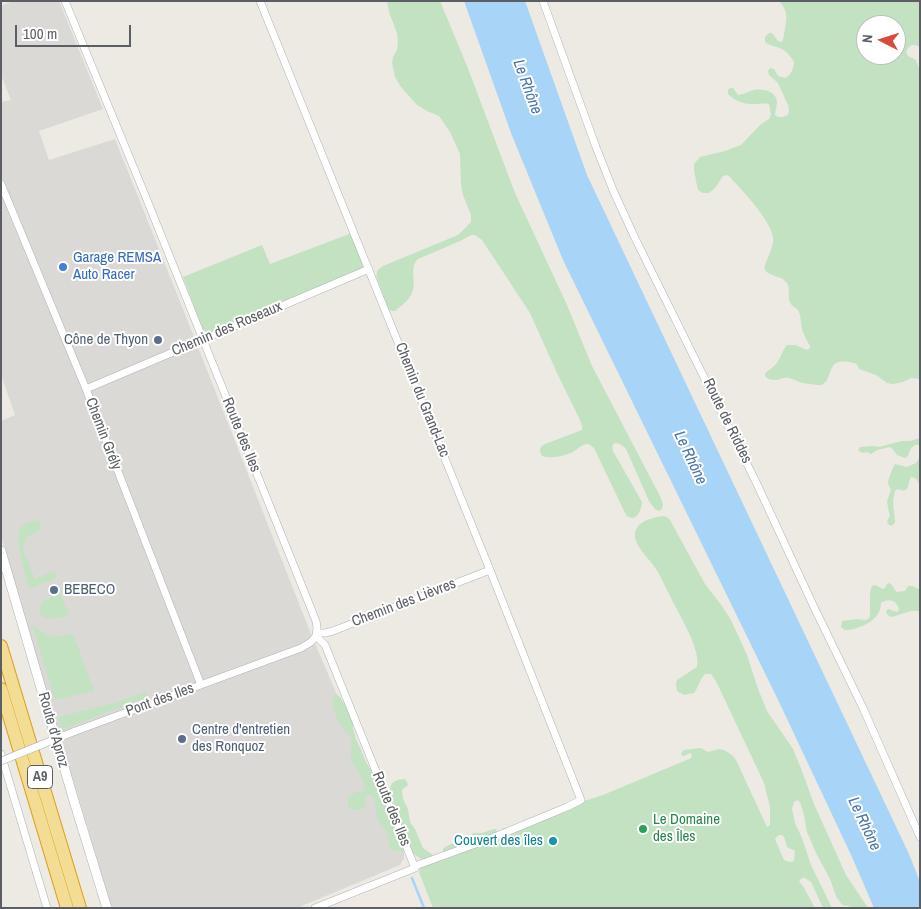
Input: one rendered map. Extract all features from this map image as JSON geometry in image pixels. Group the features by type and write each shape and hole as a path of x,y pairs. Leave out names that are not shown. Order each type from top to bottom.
{"highway":[{"name":"A9","path":"1,646 80,908"},
{"name":"A9","path":"1,689 67,908"}],"street":[{"name":"Route des Iles","path":"65,1 316,621 316,634 325,645 415,867"},
{"name":"Chemin du Grand-Lac","path":"260,1 581,800 492,838 415,867"},
{"name":"Route de Riddes","path":"543,1 613,190 756,482 863,708 920,838"},
{"name":"Chemin Grély","path":"1,184 86,389 201,685"},
{"name":"Chemin des Roseaux","path":"86,389 369,269"},
{"name":"Route d'Aproz","path":"1,551 107,908"},
{"name":"Chemin des Lièvres","path":"316,634 333,631 490,570"},
{"name":"Pont des Iles","path":"1,761 73,732 301,648 311,642 316,634"},
{"path":"1,754 47,908"},
{"path":"315,908 415,867"}],"shaded area":[{"path":"13,1 59,1 103,109 39,131 49,160 115,139 311,634 404,851 404,858 400,865 297,908 112,908 1,536 1,421 15,415 1,375 1,102 11,100 1,75 1,6"}],"green space":[{"path":"387,1 440,1 515,193 567,305 592,366 661,498 663,505 659,511 649,501 626,449 619,444 613,445 613,451 642,502 639,512 633,518 626,515 594,448 590,445 583,445 573,452 562,456 542,456 540,449 543,445 582,430 582,426 530,313 482,240 475,235 471,235 418,259 413,269 414,286 410,296 395,311 388,309 377,278 378,270 383,266 458,235 471,222 471,215 461,184 460,154 450,132 439,116 417,105 395,77 392,63 397,50 397,33"},
{"path":"779,1 920,1 920,47 912,45 906,52 908,56 916,60 920,71 920,379 911,378 903,382 887,383 876,375 859,369 857,364 846,361 834,365 828,379 820,385 788,378 773,380 765,376 777,363 787,345 795,345 807,350 810,348 802,329 800,314 791,303 789,288 785,280 769,274 765,270 773,237 761,213 728,175 723,176 709,193 703,193 698,190 694,164 700,157 741,145 760,125 769,119 771,114 769,104 740,102 728,94 730,88 733,88 738,95 758,90 772,93 777,104 775,115 783,117 788,115 788,105 778,83 769,75 768,71 770,68 774,69 778,76 785,78 792,72 794,62 784,50 765,42 765,37 772,33 778,41 782,42 786,18 785,11"},
{"path":"352,233 364,264 363,268 216,331 209,332 203,330 183,277 262,245 270,264"},
{"path":"920,438 920,445 913,446 905,458 897,455 890,447 877,450 871,454 867,452 862,453 858,450 860,447 879,447"},
{"path":"920,457 920,485 916,478 911,477 906,490 898,489 895,491 893,501 895,522 891,526 887,521 890,516 887,501 891,490 888,483 892,470 895,464 907,467 916,463"},
{"name":"Le Domaine des Îles","path":"662,516 670,520 705,584 731,620 747,655 767,711 793,749 814,804 846,875 868,908 850,908 849,906 842,905 836,896 830,879 807,832 800,802 797,800 794,802 792,809 795,823 811,865 832,908 823,908 811,882 802,878 799,881 815,908 433,908 419,872 424,860 409,852 391,850 386,831 377,818 376,804 373,798 368,794 365,807 357,810 349,808 349,797 356,792 362,792 364,786 352,762 351,738 341,726 335,713 334,695 340,697 353,719 356,739 367,764 377,780 377,792 386,801 393,804 390,786 395,781 405,779 408,785 402,790 403,799 408,809 410,822 423,848 437,858 443,857 443,849 445,847 459,841 468,843 468,839 473,833 482,833 496,829 499,837 502,834 503,828 512,831 559,809 603,795 692,757 690,753 682,756 681,753 684,750 701,748 708,752 719,749 724,750 732,755 767,827 770,825 770,807 764,783 716,681 711,674 705,674 694,693 684,695 677,691 677,680 697,667 696,652 689,633 660,576 639,547 635,538 636,529 642,523","holes":["782,835 787,847 795,851 794,861 784,860 775,839"]},
{"path":"39,520 41,526 39,531 26,537 22,547 35,579 55,571 56,578 29,589 19,547 19,532 25,524"},
{"path":"889,583 897,592 905,591 908,586 913,586 920,590 920,611 889,616 886,613 888,609 897,612 899,610 895,602 887,600 881,603 875,618 866,624 849,630 841,627 842,621 865,620 869,618 872,586 875,585 883,589"},
{"path":"60,593 69,615 52,619 43,617 40,609 42,602"},
{"path":"32,624 42,632 51,635 73,634 94,691 55,700"},
{"path":"144,692 147,696 142,699 61,730 58,717 118,702"}],"water":[{"name":"Le Rhône","path":"464,1 525,1 587,175 909,854 920,882 920,908 874,908 780,704 563,260 511,133"}],"waterway":[{"path":"412,878 424,908"}],"place":[{"name":"Garage REMSA Auto Racer","path":"63,267"},
{"name":"Cône de Thyon","path":"158,340"},
{"name":"BEBECO","path":"54,590"},
{"name":"Centre d'entretien des Ronquoz","path":"182,739"},
{"name":"Le Domaine des Îles","path":"643,829"},
{"name":"Couvert des îles","path":"553,841"}]}
